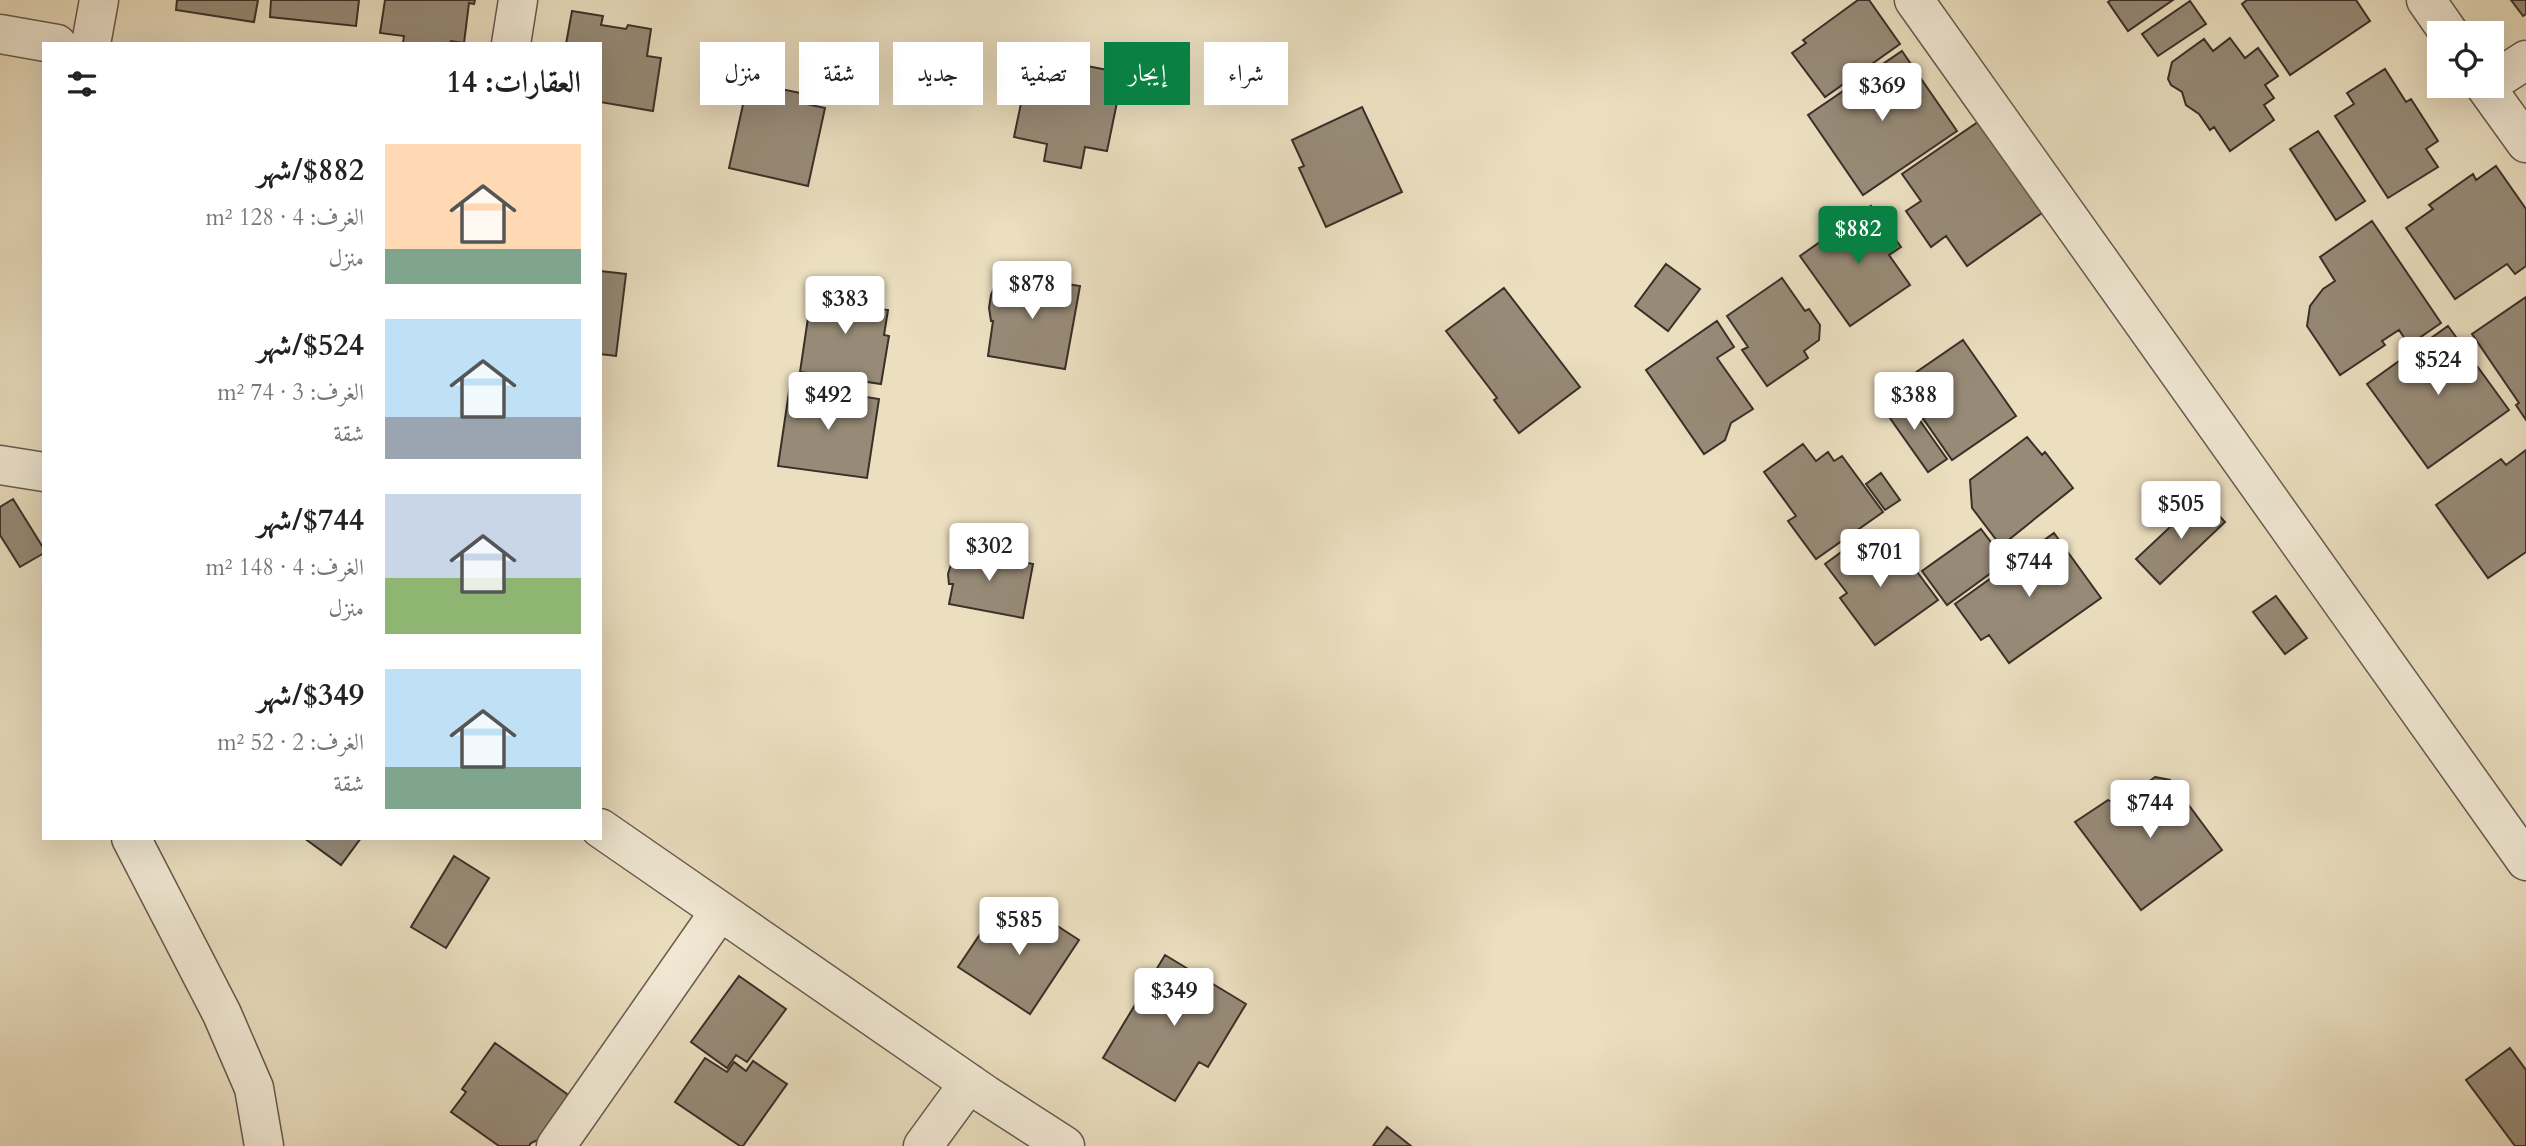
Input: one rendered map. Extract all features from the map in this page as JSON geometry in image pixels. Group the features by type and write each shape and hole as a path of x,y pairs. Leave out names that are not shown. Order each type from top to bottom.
{"street":[{"path":"91,42 99,0"},
{"path":"511,42 518,0"},
{"path":"1914,0 2520,837"},
{"path":"2427,0 2441,21"},
{"path":"0,34 46,42"},
{"path":"2504,74 2526,60"},
{"path":"2494,98 2526,143"},
{"path":"0,465 42,472"},
{"path":"602,829 969,1083 1065,1146"},
{"path":"132,840 222,1014 254,1088 264,1146"},
{"path":"556,1146 720,911"},
{"path":"923,1146 969,1083"}],"building":[{"path":"177,0 258,0 254,22 176,10"},
{"path":"271,0 359,0 356,26 270,17"},
{"path":"385,0 475,0 474,4 469,3 464,42 403,42 404,36 380,33"},
{"path":"1858,0 1869,0 1900,44 1825,97 1792,53 1806,43 1803,40"},
{"path":"2173,0 2128,31 2108,2"},
{"path":"2247,0 2356,0 2370,21 2290,75 2242,4"},
{"path":"2511,0 2526,0 2526,14 2523,16"},
{"path":"2190,1 2206,24 2158,56 2142,34"},
{"path":"572,11 603,16 601,25 626,29 628,25 651,29 647,56 661,58 653,111 602,102 602,42 566,42"},
{"path":"2230,38 2245,58 2258,48 2278,76 2265,85 2274,98 2264,105 2274,120 2230,151 2214,127 2210,130 2199,114 2186,105 2182,92 2171,85 2168,79 2172,62 2204,39 2213,51"},
{"path":"1902,51 1957,131 1863,195 1808,115"},
{"path":"1090,67 1104,69 1104,105 1116,105 1107,151 1085,147 1081,168 1044,161 1047,144 1014,137 1021,105 1090,105"},
{"path":"2385,69 2406,102 2411,99 2438,141 2426,149 2438,167 2388,198 2335,116 2354,104 2347,93"},
{"path":"785,90 799,93 799,105 825,108 808,186 729,168 743,105 785,105"},
{"path":"1362,107 1402,192 1326,227 1299,168 1304,166 1292,140"},
{"path":"1978,122 2042,213 1967,266 1946,236 1931,247 1906,211 1921,201 1902,174"},
{"path":"2318,131 2365,201 2336,220 2290,149"},
{"path":"2496,166 2526,209 2526,266 2515,274 2507,264 2455,299 2406,228 2433,209 2429,205 2473,174 2476,180"},
{"path":"1871,206 1901,247 1889,255 1910,285 1850,326 1800,256"},
{"path":"2372,221 2441,323 2409,345 2399,330 2382,341 2385,345 2340,375 2307,326 2310,306 2323,289 2335,281 2320,257"},
{"path":"1666,264 1700,289 1668,331 1635,306"},
{"path":"602,271 626,274 616,356 602,354"},
{"path":"999,276 1080,286 1065,369 988,356 993,321 989,308"},
{"path":"1782,278 1805,311 1809,309 1820,325 1819,340 1804,351 1808,358 1767,386 1742,350 1748,347 1727,316"},
{"path":"813,284 868,292 866,307 888,310 884,335 889,336 881,384 800,372"},
{"path":"1504,288 1580,387 1519,433 1494,400 1497,398 1446,331"},
{"path":"2526,297 2526,420 2516,405 2519,403 2472,334"},
{"path":"1717,321 1734,347 1717,358 1753,409 1731,423 1725,440 1704,454 1646,370"},
{"path":"2448,326 2509,410 2428,468 2367,384"},
{"path":"1963,340 2016,416 1952,460 1899,384"},
{"path":"790,385 879,399 867,478 778,466"},
{"path":"1899,391 1947,459 1928,472 1880,404"},
{"path":"2027,437 2042,455 2045,452 2073,488 2001,546 1972,508 1970,480"},
{"path":"1803,444 1816,461 1828,452 1834,461 1842,456 1883,512 1816,559 1788,521 1796,516 1764,472"},
{"path":"2526,450 2526,552 2488,578 2436,505 2501,459 2506,465"},
{"path":"1881,473 1900,500 1885,510 1866,484"},
{"path":"2202,497 2225,522 2160,584 2136,559"},
{"path":"13,499 42,546 42,554 20,567 0,535 0,507"},
{"path":"1981,529 2006,562 1947,605 1922,571"},
{"path":"2054,533 2101,598 2009,663 1989,635 1981,640 1955,604"},
{"path":"1855,542 1862,551 1868,547 1874,555 1886,546 1892,554 1900,549 1938,600 1875,645 1840,598 1847,593 1825,564"},
{"path":"956,549 1033,564 1023,618 949,604 953,584 949,584 948,574"},
{"path":"2276,596 2307,638 2285,654 2253,612"},
{"path":"2155,777 2170,780 2222,850 2141,910 2075,822 2108,800 2119,810"},
{"path":"307,840 360,840 341,865"},
{"path":"454,856 489,878 446,948 411,927"},
{"path":"1022,903 1079,940 1030,1014 958,967 991,918 1006,928"},
{"path":"1165,955 1246,1004 1208,1067 1199,1062 1175,1101 1103,1058"},
{"path":"739,976 786,1009 747,1062 736,1055 727,1068 691,1042"},
{"path":"495,1043 567,1094 565,1110 546,1136 529,1146 499,1146 451,1112 466,1092 462,1089"},
{"path":"2510,1048 2526,1070 2526,1146 2515,1146 2466,1080"},
{"path":"705,1058 727,1072 734,1062 746,1071 753,1061 787,1084 743,1146 675,1102"},
{"path":"1387,1127 1411,1146 1373,1146"}]}
